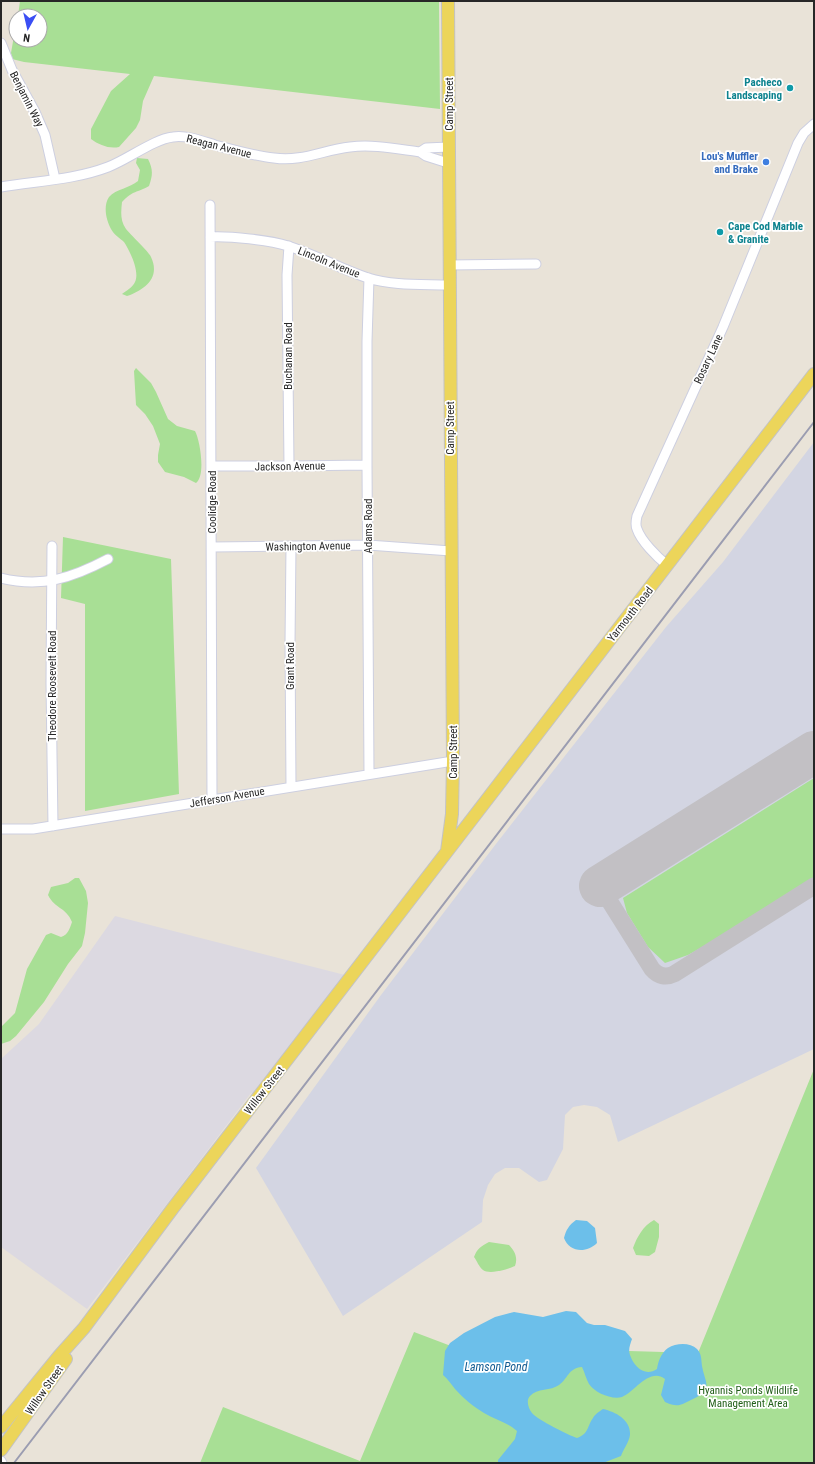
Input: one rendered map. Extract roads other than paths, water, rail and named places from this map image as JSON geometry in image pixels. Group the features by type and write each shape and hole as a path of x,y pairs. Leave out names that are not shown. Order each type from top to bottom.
{"main road":[{"name":"Camp Street","path":"446,854 452,814 453,761 448,1"},
{"name":"Yarmouth Road","path":"446,854 814,374"},
{"path":"452,814 468,825"},
{"name":"Willow Street","path":"1,1427 84,1328 173,1208 446,854"},
{"name":"Willow Street","path":"1,1450 65,1360 84,1328"}],"street":[{"name":"Benjamin Way","path":"1,43 12,70 35,112 45,135 55,179"},
{"name":"Rosary Lane","path":"667,565 656,555 641,537 636,524 637,516 723,327 798,143 804,133 814,124"},
{"name":"Reagan Avenue","path":"1,187 80,175 109,167 160,141 180,136 261,156 285,160 300,159 357,146 383,147 420,152 426,156 448,163"},
{"name":"Reagan Avenue","path":"420,152 426,148 449,147"},
{"name":"Coolidge Road","path":"210,205 212,800"},
{"name":"Lincoln Avenue","path":"210,237 256,240 289,246 369,278 391,282 449,284"},
{"name":"Buchanan Road","path":"289,246 287,274 289,466"},
{"path":"450,265 536,264"},
{"name":"Adams Road","path":"369,278 367,341 369,774"},
{"name":"Jackson Avenue","path":"212,466 367,465"},
{"name":"Washington Avenue","path":"212,547 368,545 451,551"},
{"name":"Theodore Roosevelt Road","path":"52,546 53,826"},
{"name":"Grant Road","path":"291,546 291,786"},
{"path":"1,578 30,582 51,581 84,572 108,559"},
{"name":"Jefferson Avenue","path":"1,829 33,829 53,826 291,786 453,761"}],"water":[{"path":"576,1220 587,1221 595,1228 597,1243 593,1247 578,1250 566,1243 564,1238 566,1233"},
{"name":"Lamson Pond","path":"566,1311 576,1312 587,1323 594,1325 605,1325 625,1331 632,1339 629,1351 630,1355 640,1370 648,1372 657,1369 662,1355 671,1346 679,1344 691,1345 699,1351 701,1355 706,1389 700,1395 685,1403 673,1405 665,1402 661,1395 665,1379 659,1376 653,1376 642,1382 627,1395 613,1398 599,1393 589,1384 582,1367 574,1369 562,1383 556,1387 533,1393 528,1400 529,1409 535,1416 560,1431 577,1438 584,1434 594,1417 603,1409 613,1412 625,1421 630,1430 629,1438 621,1456 603,1463 498,1463 498,1460 515,1439 517,1431 509,1425 480,1411 455,1389 443,1375 445,1351 450,1343 464,1333 495,1317 514,1312 543,1317"}],"railway":[{"path":"14,1463 814,422"}],"place":[{"name":"Pacheco Landscaping","path":"790,88"},
{"name":"Lou's Muffler and Brake","path":"766,162"},
{"name":"Cape Cod Marble & Granite","path":"720,232"}],"park label":[{"name":"Hyannis Ponds Wildlife Management Area","path":"748,1396"}]}
